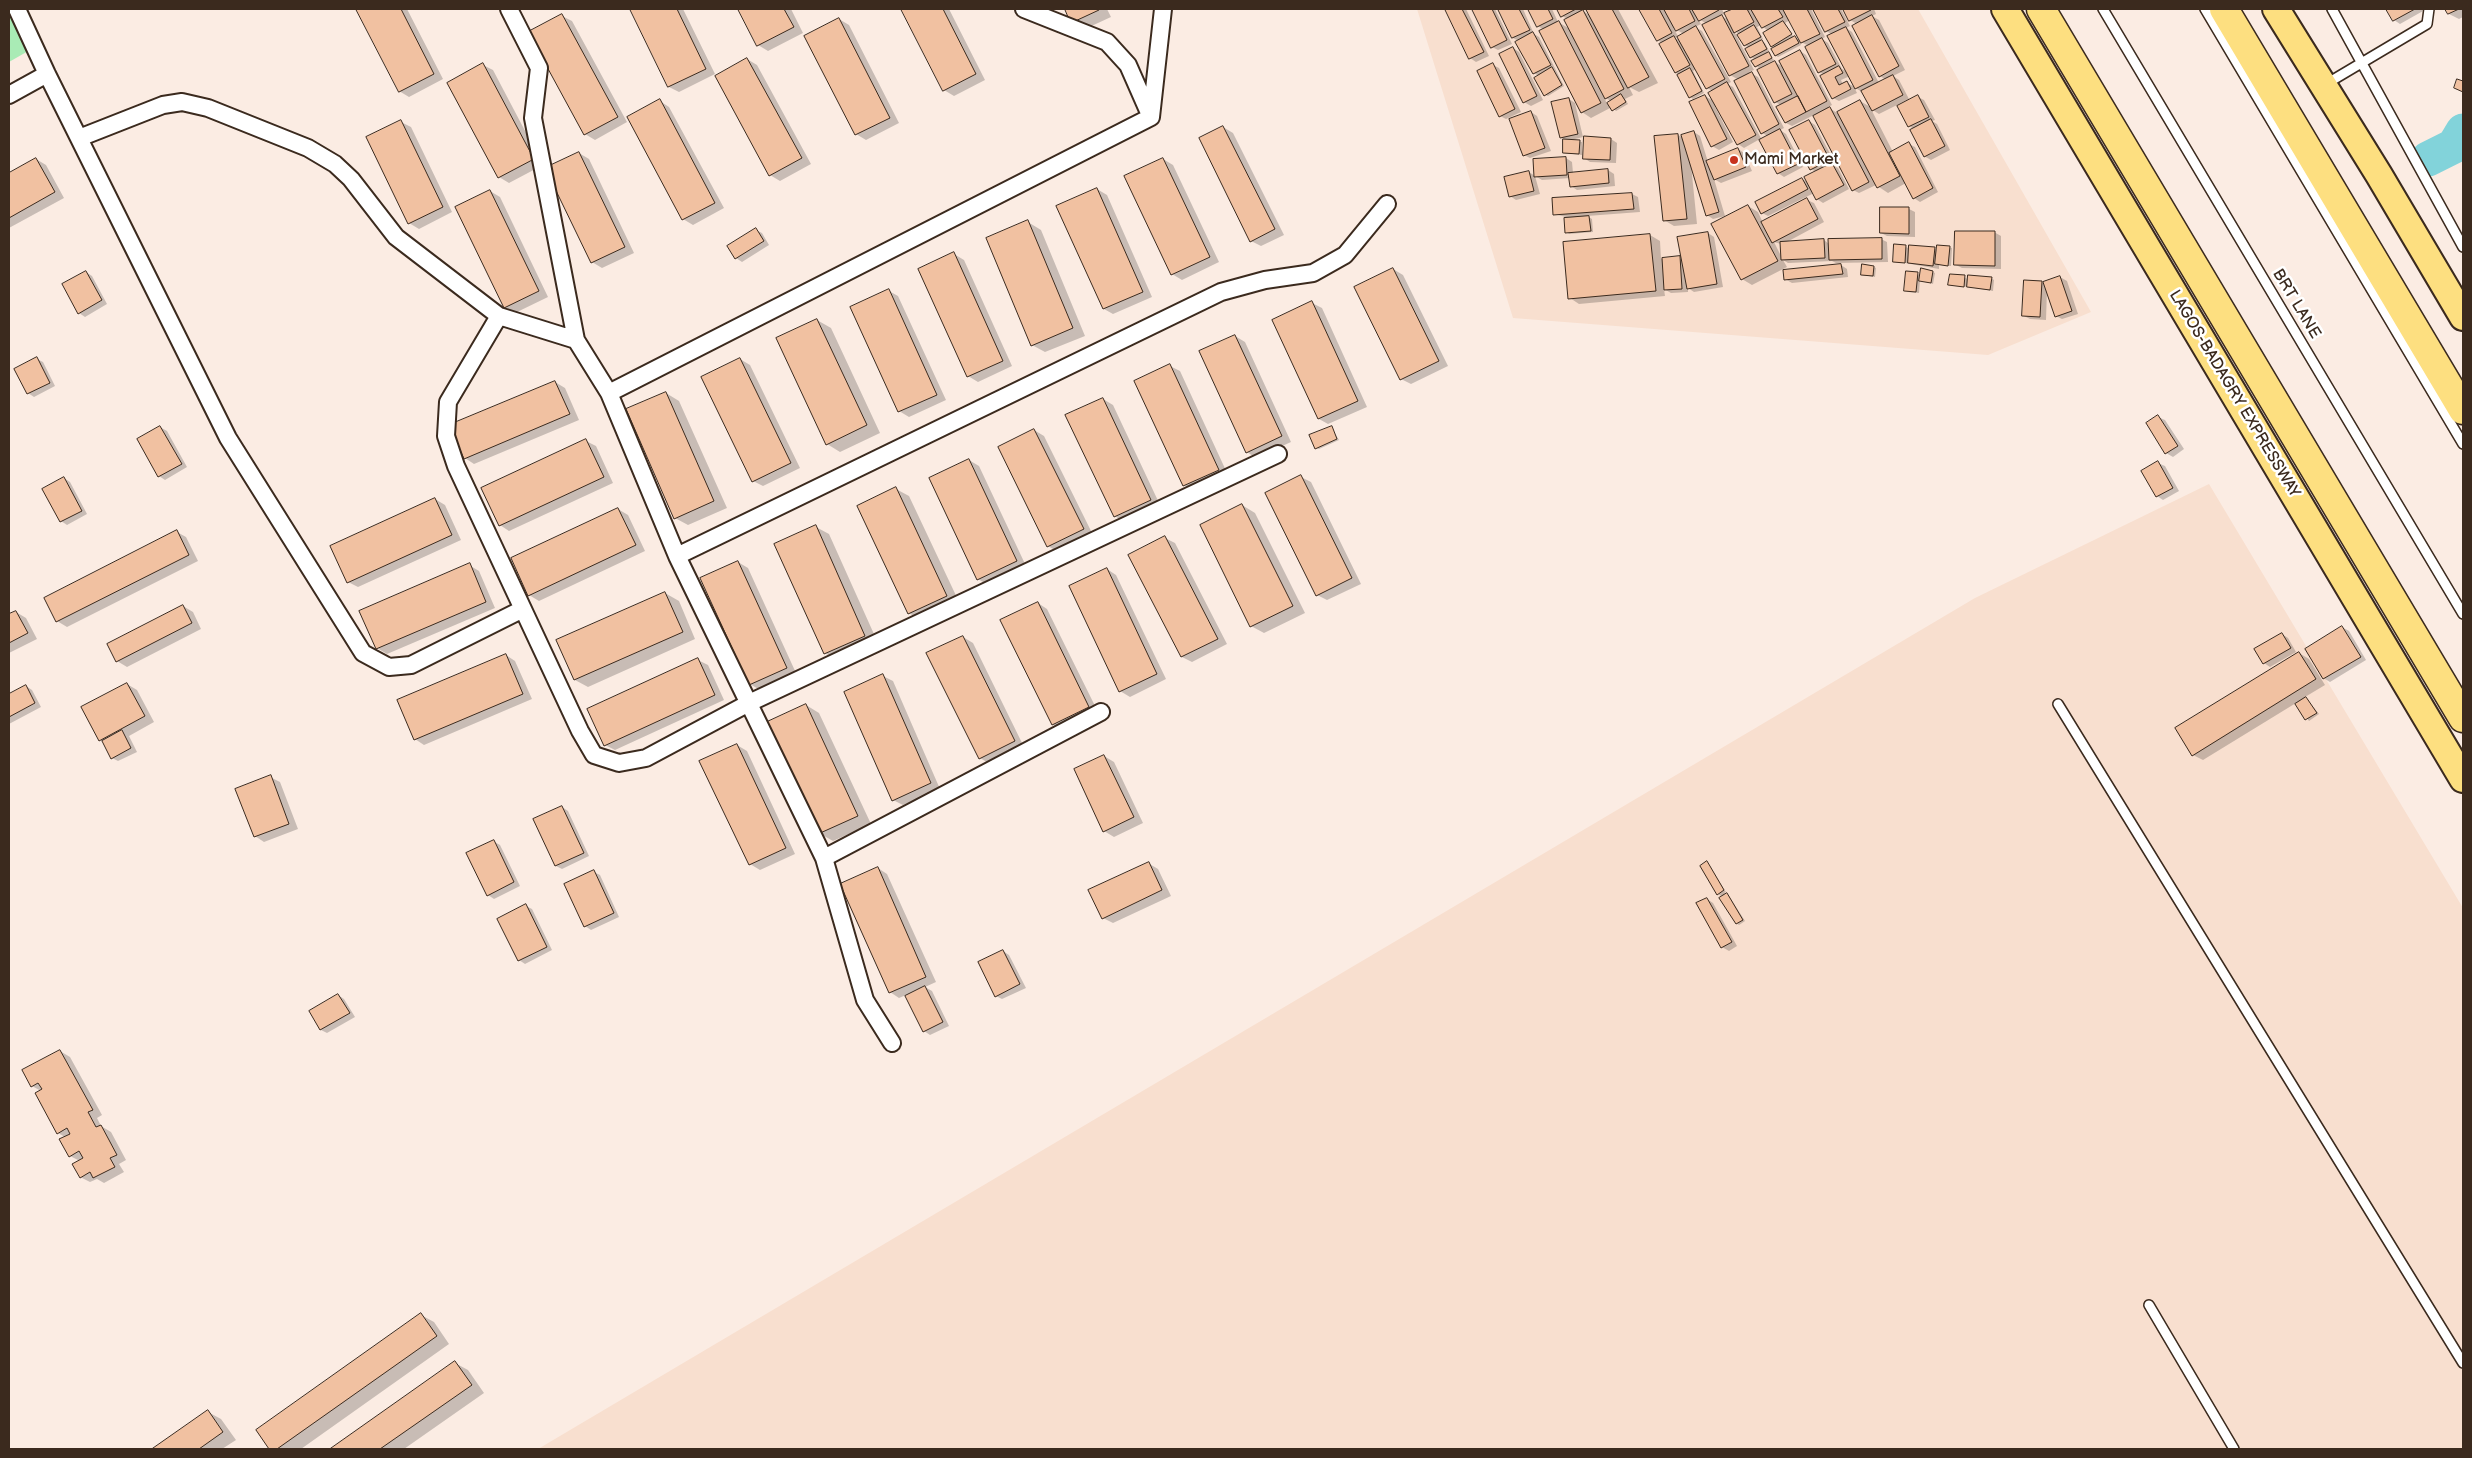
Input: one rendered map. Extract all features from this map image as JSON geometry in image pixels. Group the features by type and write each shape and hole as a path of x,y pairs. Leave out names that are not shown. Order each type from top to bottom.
{"highway":[{"name":"LAGOS-BADAGRY EXPRESSWAY","path":"2041,9 2463,718"},
{"path":"2224,9 2463,410"}],"main road":[{"name":"LAGOS-BADAGRY EXPRESSWAY","path":"2005,9 2463,779"},
{"path":"2281,10 2463,317"}],"street":[{"path":"16,9 228,438 363,653 389,667 411,665 523,609"},
{"path":"509,9 539,68 532,118 576,340 609,392 677,556 824,858 865,1000 892,1044"},
{"path":"1024,9 1107,42 1128,65 1151,117"},
{"path":"1151,117 1163,9"},
{"path":"9,95 47,74"},
{"path":"79,138 163,105 182,102 208,108 308,148 335,164 351,179 396,237 499,316 576,340"},
{"path":"609,392 1151,117"},
{"path":"677,556 1221,292 1266,280 1313,273 1345,255 1387,204"},
{"path":"499,316 448,402 446,436 456,466 580,731 594,755 619,763 646,758 749,704 1278,454"},
{"path":"824,858 1101,712"}],"lane":[{"name":"BRT LANE","path":"2103,9 2463,614"},
{"path":"2205,9 2463,444"},
{"path":"2332,9 2463,247"},
{"path":"2324,85 2427,24 2430,9"},
{"path":"2058,704 2463,1363"},
{"path":"2149,1305 2234,1449"}],"shaded area":[{"name":"Mami Market","path":"1417,9 1918,9 2091,312 1988,355 1513,318"},
{"path":"2209,484 2463,908 2463,1449 538,1449 1975,598"}],"green space":[{"path":"9,9 18,9 37,46 9,62"}],"building":[{"path":"356,9 401,9 434,74 399,92"},
{"path":"630,9 677,9 706,69 668,87"},
{"path":"738,9 784,9 794,27 757,46"},
{"path":"901,9 943,9 976,74 943,91"},
{"path":"1065,9 1098,9 1099,10 1071,23"},
{"path":"1445,9 1462,9 1484,52 1469,59"},
{"path":"1472,9 1492,9 1507,40 1491,48"},
{"path":"1498,9 1519,9 1530,30 1512,38"},
{"path":"1528,9 1548,9 1553,19 1537,27"},
{"path":"1557,9 1576,9 1561,17"},
{"path":"1586,9 1612,9 1649,77 1628,88"},
{"path":"1639,9 1659,9 1672,33 1657,41"},
{"path":"1664,9 1689,9 1695,21 1676,31"},
{"path":"1692,9 1718,9 1719,10 1699,21"},
{"path":"1733,9 1747,9 1754,22 1734,33 1724,13"},
{"path":"1751,9 1778,9 1783,17 1762,28"},
{"path":"1783,9 1807,9 1820,34 1801,43"},
{"path":"1813,9 1838,9 1845,22 1825,32"},
{"path":"1843,9 1870,9 1871,10 1849,21"},
{"path":"2386,9 2415,9 2393,21"},
{"path":"2445,9 2459,9 2448,14"},
{"path":"1583,10 1624,89 1605,99 1564,20"},
{"path":"562,14 618,117 584,135 528,32"},
{"path":"1722,15 1749,66 1729,76 1702,25"},
{"path":"1872,15 1899,66 1879,77 1852,26"},
{"path":"839,18 890,118 855,135 804,36"},
{"path":"1559,21 1601,103 1581,113 1539,31"},
{"path":"1783,21 1792,34 1771,47 1763,33"},
{"path":"1754,25 1761,37 1744,46 1737,35"},
{"path":"1696,26 1725,79 1706,89 1677,37"},
{"path":"1846,27 1873,80 1855,89 1827,36"},
{"path":"1533,32 1551,65 1533,74 1515,42"},
{"path":"1674,36 1690,65 1675,73 1659,44"},
{"path":"1795,36 1799,43 1775,56 1771,49"},
{"path":"1822,38 1836,64 1818,73 1805,47"},
{"path":"1762,40 1767,49 1750,58 1745,49"},
{"path":"1513,47 1537,96 1523,103 1499,54"},
{"path":"1800,50 1827,101 1806,112 1779,61"},
{"path":"1769,52 1772,58 1755,67 1751,61"},
{"path":"747,58 802,158 769,176 715,76"},
{"path":"1775,61 1792,94 1774,103 1757,70"},
{"path":"483,63 534,159 498,178 447,83"},
{"path":"1493,63 1515,109 1499,117 1477,71"},
{"path":"1839,66 1843,73 1835,77 1839,85 1847,81 1851,89 1832,99 1820,76"},
{"path":"1552,67 1562,85 1544,96 1534,78"},
{"path":"1690,68 1702,91 1689,98 1677,75"},
{"path":"1752,72 1779,124 1761,134 1734,81"},
{"path":"1893,75 1903,95 1872,111 1861,91"},
{"path":"2457,79 2463,81 2463,92 2454,88"},
{"path":"1727,82 1756,135 1737,145 1708,93"},
{"path":"1621,94 1626,102 1612,111 1607,103"},
{"path":"1705,95 1727,139 1711,147 1689,102"},
{"path":"1918,95 1929,117 1908,127 1897,106"},
{"path":"1798,96 1806,112 1785,123 1776,107"},
{"path":"1569,98 1578,134 1560,138 1551,102"},
{"path":"660,99 715,203 682,220 627,117"},
{"path":"1860,100 1900,176 1877,188 1837,112"},
{"path":"1830,107 1869,182 1852,191 1813,116"},
{"path":"1531,111 1545,148 1523,156 1509,119"},
{"path":"1931,119 1945,146 1924,157 1910,130"},
{"path":"401,120 443,207 408,224 366,137"},
{"path":"1809,120 1830,160 1810,170 1789,130"},
{"path":"1223,126 1275,229 1250,242 1199,138"},
{"path":"1780,129 1798,164 1777,174 1759,140"},
{"path":"1694,131 1719,212 1706,216 1681,135"},
{"path":"1678,134 1687,219 1663,221 1654,136"},
{"path":"1584,136 1611,138 1610,160 1583,159"},
{"path":"1563,139 1580,140 1579,154 1563,153"},
{"path":"1909,142 1933,188 1913,199 1889,153"},
{"path":"1738,148 1746,167 1714,180 1706,161"},
{"path":"579,152 625,247 591,263 545,168"},
{"path":"1566,157 1567,175 1534,177 1533,159"},
{"path":"36,158 55,192 9,218 9,173"},
{"path":"1163,158 1210,257 1171,275 1124,176"},
{"path":"1832,163 1844,185 1816,200 1804,177"},
{"path":"1608,169 1609,183 1570,187 1568,173"},
{"path":"1529,171 1534,191 1509,197 1504,177"},
{"path":"1802,178 1808,189 1761,214 1755,202"},
{"path":"1097,188 1143,292 1103,309 1056,206"},
{"path":"490,190 539,291 504,308 455,207"},
{"path":"1632,193 1634,209 1553,215 1552,198"},
{"path":"1807,198 1818,219 1772,243 1761,222"},
{"path":"1748,205 1778,261 1741,280 1711,224"},
{"path":"1880,207 1909,207 1909,234 1880,233"},
{"path":"1589,216 1591,231 1565,233 1564,218"},
{"path":"1028,220 1073,328 1031,346 986,238"},
{"path":"756,228 764,241 735,259 727,246"},
{"path":"1955,231 1995,231 1995,266 1954,265"},
{"path":"1708,232 1717,284 1687,289 1677,237"},
{"path":"1650,234 1656,291 1568,299 1563,242"},
{"path":"1882,238 1882,259 1829,260 1828,239"},
{"path":"1824,239 1825,258 1781,260 1780,242"},
{"path":"1894,244 1906,245 1905,263 1893,262"},
{"path":"1909,245 1935,247 1933,266 1908,263"},
{"path":"1937,245 1950,246 1948,266 1935,264"},
{"path":"954,252 1003,361 967,377 918,269"},
{"path":"1680,256 1682,289 1664,290 1662,258"},
{"path":"1841,264 1843,274 1784,280 1783,270"},
{"path":"1862,264 1874,266 1873,276 1861,275"},
{"path":"1393,268 1439,361 1400,380 1354,287"},
{"path":"1921,268 1933,271 1931,283 1919,281"},
{"path":"86,271 102,300 78,314 62,284"},
{"path":"1906,271 1918,272 1916,292 1904,291"},
{"path":"1950,274 1965,275 1964,287 1948,285"},
{"path":"1968,275 1992,277 1990,290 1967,287"},
{"path":"2060,276 2072,311 2055,317 2043,282"},
{"path":"2024,280 2042,281 2040,317 2022,316"},
{"path":"889,289 937,395 898,412 850,307"},
{"path":"1312,301 1358,401 1318,419 1272,320"},
{"path":"817,319 867,425 826,445 776,338"},
{"path":"1235,335 1282,436 1246,453 1199,351"},
{"path":"37,357 50,383 27,394 14,369"},
{"path":"740,358 791,463 752,482 701,377"},
{"path":"1170,364 1219,470 1183,486 1134,381"},
{"path":"555,381 570,414 464,459 449,425"},
{"path":"666,392 714,501 674,519 626,409"},
{"path":"1103,398 1151,500 1114,517 1065,415"},
{"path":"2158,415 2178,446 2165,454 2146,423"},
{"path":"160,426 182,464 158,477 137,439"},
{"path":"1332,426 1337,439 1315,449 1309,435"},
{"path":"1034,429 1084,529 1047,547 998,447"},
{"path":"586,439 604,477 499,526 481,488"},
{"path":"969,459 1017,561 977,580 929,478"},
{"path":"2158,461 2173,488 2156,497 2141,471"},
{"path":"1301,475 1352,578 1316,596 1265,493"},
{"path":"64,477 82,511 60,522 42,489"},
{"path":"896,487 947,596 908,614 857,506"},
{"path":"435,498 452,535 347,583 330,546"},
{"path":"1242,504 1293,606 1250,627 1200,525"},
{"path":"618,508 636,545 528,596 511,558"},
{"path":"816,525 865,636 824,654 774,544"},
{"path":"177,530 189,555 56,622 44,598"},
{"path":"1165,536 1218,639 1181,657 1128,555"},
{"path":"738,561 787,668 749,685 700,578"},
{"path":"470,563 486,602 376,649 359,611"},
{"path":"1107,568 1157,674 1119,692 1069,586"},
{"path":"665,592 683,632 574,680 556,640"},
{"path":"1038,602 1089,707 1052,725 1000,620"},
{"path":"183,605 192,623 116,662 107,644"},
{"path":"16,611 28,633 9,643 9,614"},
{"path":"2342,626 2361,657 2323,679 2305,649"},
{"path":"2282,633 2291,648 2263,664 2254,649"},
{"path":"963,636 1015,741 979,759 926,653"},
{"path":"2299,652 2316,679 2192,756 2175,728"},
{"path":"506,654 523,694 414,740 397,700"},
{"path":"698,658 715,695 604,746 587,709"},
{"path":"883,674 931,783 892,801 844,692"},
{"path":"127,683 145,716 99,741 81,707"},
{"path":"26,685 35,703 9,717 9,694"},
{"path":"2306,697 2317,713 2305,720 2295,704"},
{"path":"806,704 858,816 818,834 767,722"},
{"path":"122,730 131,748 111,759 102,741"},
{"path":"737,744 786,848 749,865 699,761"},
{"path":"1104,755 1134,817 1103,832 1074,769"},
{"path":"271,775 289,824 254,837 235,789"},
{"path":"562,806 584,853 555,866 533,819"},
{"path":"494,840 514,882 487,896 466,853"},
{"path":"1707,861 1724,890 1717,895 1700,866"},
{"path":"1149,862 1162,890 1102,919 1088,890"},
{"path":"878,867 926,977 889,993 840,884"},
{"path":"594,870 614,913 584,927 564,884"},
{"path":"1727,893 1743,920 1736,924 1719,898"},
{"path":"1707,898 1732,942 1721,948 1696,903"},
{"path":"526,904 547,947 518,961 497,919"},
{"path":"1003,950 1020,984 995,997 978,962"},
{"path":"925,986 943,1022 923,1032 905,996"},
{"path":"338,994 350,1013 320,1030 309,1011"},
{"path":"60,1050 93,1110 88,1112 96,1127 101,1125 117,1155 110,1158 115,1167 93,1178 90,1172 80,1178 72,1164 83,1158 79,1151 69,1157 59,1139 70,1134 67,1128 57,1134 35,1093 42,1089 38,1083 31,1087 22,1070"},
{"path":"421,1313 437,1336 277,1449 269,1449 256,1430"},
{"path":"455,1361 472,1385 380,1449 330,1449"},
{"path":"208,1410 223,1432 199,1449 152,1449"}],"waterway":[{"path":"2428,159 2454,146 2463,131"}],"place":[{"name":"Mami Market","path":"1734,160"}]}
